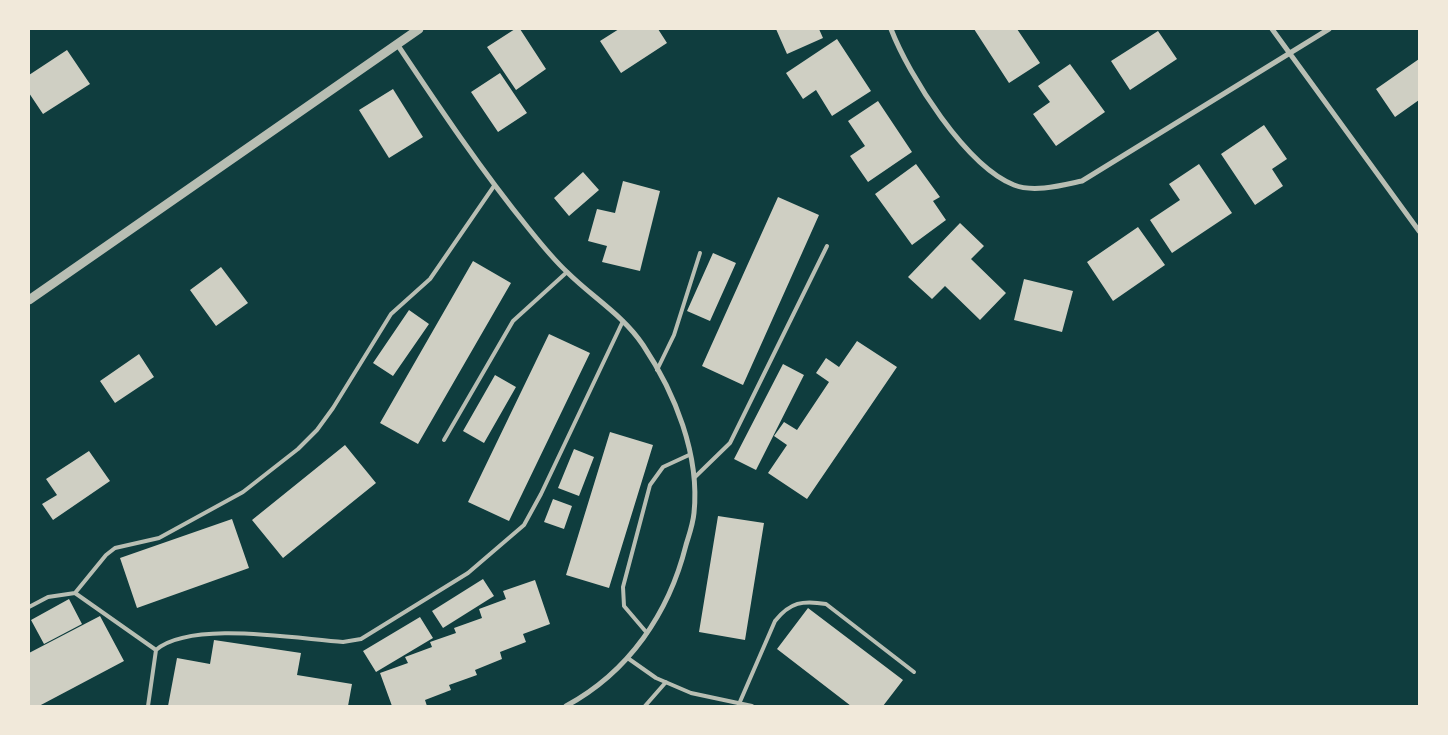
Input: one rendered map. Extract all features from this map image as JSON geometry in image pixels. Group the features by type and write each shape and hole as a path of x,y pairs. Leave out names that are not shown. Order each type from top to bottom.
{"street":[{"path":"29,300 419,29"},
{"path":"891,29 916,79 950,128 987,168 1015,185 1051,188 1082,180 1291,54 1328,29"},
{"path":"1272,29 1419,231"},
{"path":"396,44 494,186 567,272 623,321 643,345 681,419 694,478 694,514 683,558 664,608 629,659 566,706"}],"lane":[{"path":"29,607 48,597 75,593 106,555 115,548 159,538 243,492 298,450 317,430 333,408 391,314 430,279 494,186"},
{"path":"694,478 730,443 827,246"},
{"path":"657,370 674,335 700,253"},
{"path":"444,440 513,321 567,272"},
{"path":"148,706 156,650 166,641 212,632 343,642 360,639 468,573 524,525 541,494 623,321"},
{"path":"647,633 624,606 623,587 650,485 663,467 689,456"},
{"path":"75,593 156,650"},
{"path":"739,704 774,621 784,609 796,602 810,601 826,604 914,672"},
{"path":"629,659 666,682 691,693 752,706"},
{"path":"645,706 666,682"}],"building":[{"path":"515,29 520,29 546,69 516,90 487,47"},
{"path":"619,29 658,29 667,43 621,73 600,41"},
{"path":"776,29 819,29 823,38 787,54"},
{"path":"974,29 1017,29 1040,63 1009,83"},
{"path":"1158,31 1177,59 1130,90 1111,61"},
{"path":"837,39 871,91 832,116 816,90 803,99 786,73"},
{"path":"67,50 90,84 43,114 29,93 29,75"},
{"path":"1419,59 1419,100 1395,117 1376,89"},
{"path":"1070,64 1105,112 1056,146 1033,114 1050,102 1038,86"},
{"path":"500,73 527,113 498,132 471,92"},
{"path":"393,89 423,137 389,158 359,110"},
{"path":"878,101 912,152 868,182 850,156 865,146 848,121"},
{"path":"1264,125 1287,159 1272,169 1283,186 1255,205 1221,154"},
{"path":"916,164 940,197 933,201 946,220 912,245 875,194"},
{"path":"1199,164 1232,213 1172,253 1150,220 1180,200 1169,184"},
{"path":"583,172 599,190 569,216 554,198"},
{"path":"623,181 660,191 640,271 602,262 607,246 588,241 597,209 615,213"},
{"path":"778,197 819,215 743,385 702,366"},
{"path":"960,223 984,246 971,259 1006,293 980,320 945,286 932,299 908,277"},
{"path":"1138,227 1165,265 1113,301 1087,262"},
{"path":"713,253 736,263 710,321 687,311"},
{"path":"473,261 511,283 418,444 380,423"},
{"path":"221,267 248,303 216,326 190,290"},
{"path":"1024,279 1073,291 1062,332 1014,320"},
{"path":"409,310 429,324 393,376 373,363"},
{"path":"549,334 590,353 509,521 468,502"},
{"path":"857,341 897,367 807,499 768,473 787,445 774,436 784,422 797,430 829,382 816,373 826,358 839,367"},
{"path":"139,354 154,377 115,403 100,381"},
{"path":"783,364 804,375 756,470 734,459"},
{"path":"495,375 516,387 484,443 463,431"},
{"path":"610,432 653,445 609,588 566,575"},
{"path":"345,445 376,483 283,558 252,520"},
{"path":"574,449 594,457 579,496 558,488"},
{"path":"89,451 110,481 53,520 42,504 57,495 46,479"},
{"path":"553,499 572,506 564,529 544,522"},
{"path":"718,516 764,523 745,640 699,632"},
{"path":"232,519 249,568 137,608 120,558"},
{"path":"483,579 494,596 443,628 432,611"},
{"path":"535,580 550,624 523,634 526,642 500,652 502,659 475,670 477,675 449,685 451,690 425,700 427,706 392,706 380,673 408,663 405,657 432,647 430,642 456,633 454,628 482,618 479,609 506,599 503,591"},
{"path":"69,599 82,624 44,644 31,620"},
{"path":"808,608 903,680 883,706 851,706 777,649"},
{"path":"100,616 124,661 39,706 29,706 29,653"},
{"path":"420,617 433,638 376,672 363,651"},
{"path":"214,640 301,653 297,675 352,684 348,706 168,706 177,658 210,664"}]}
